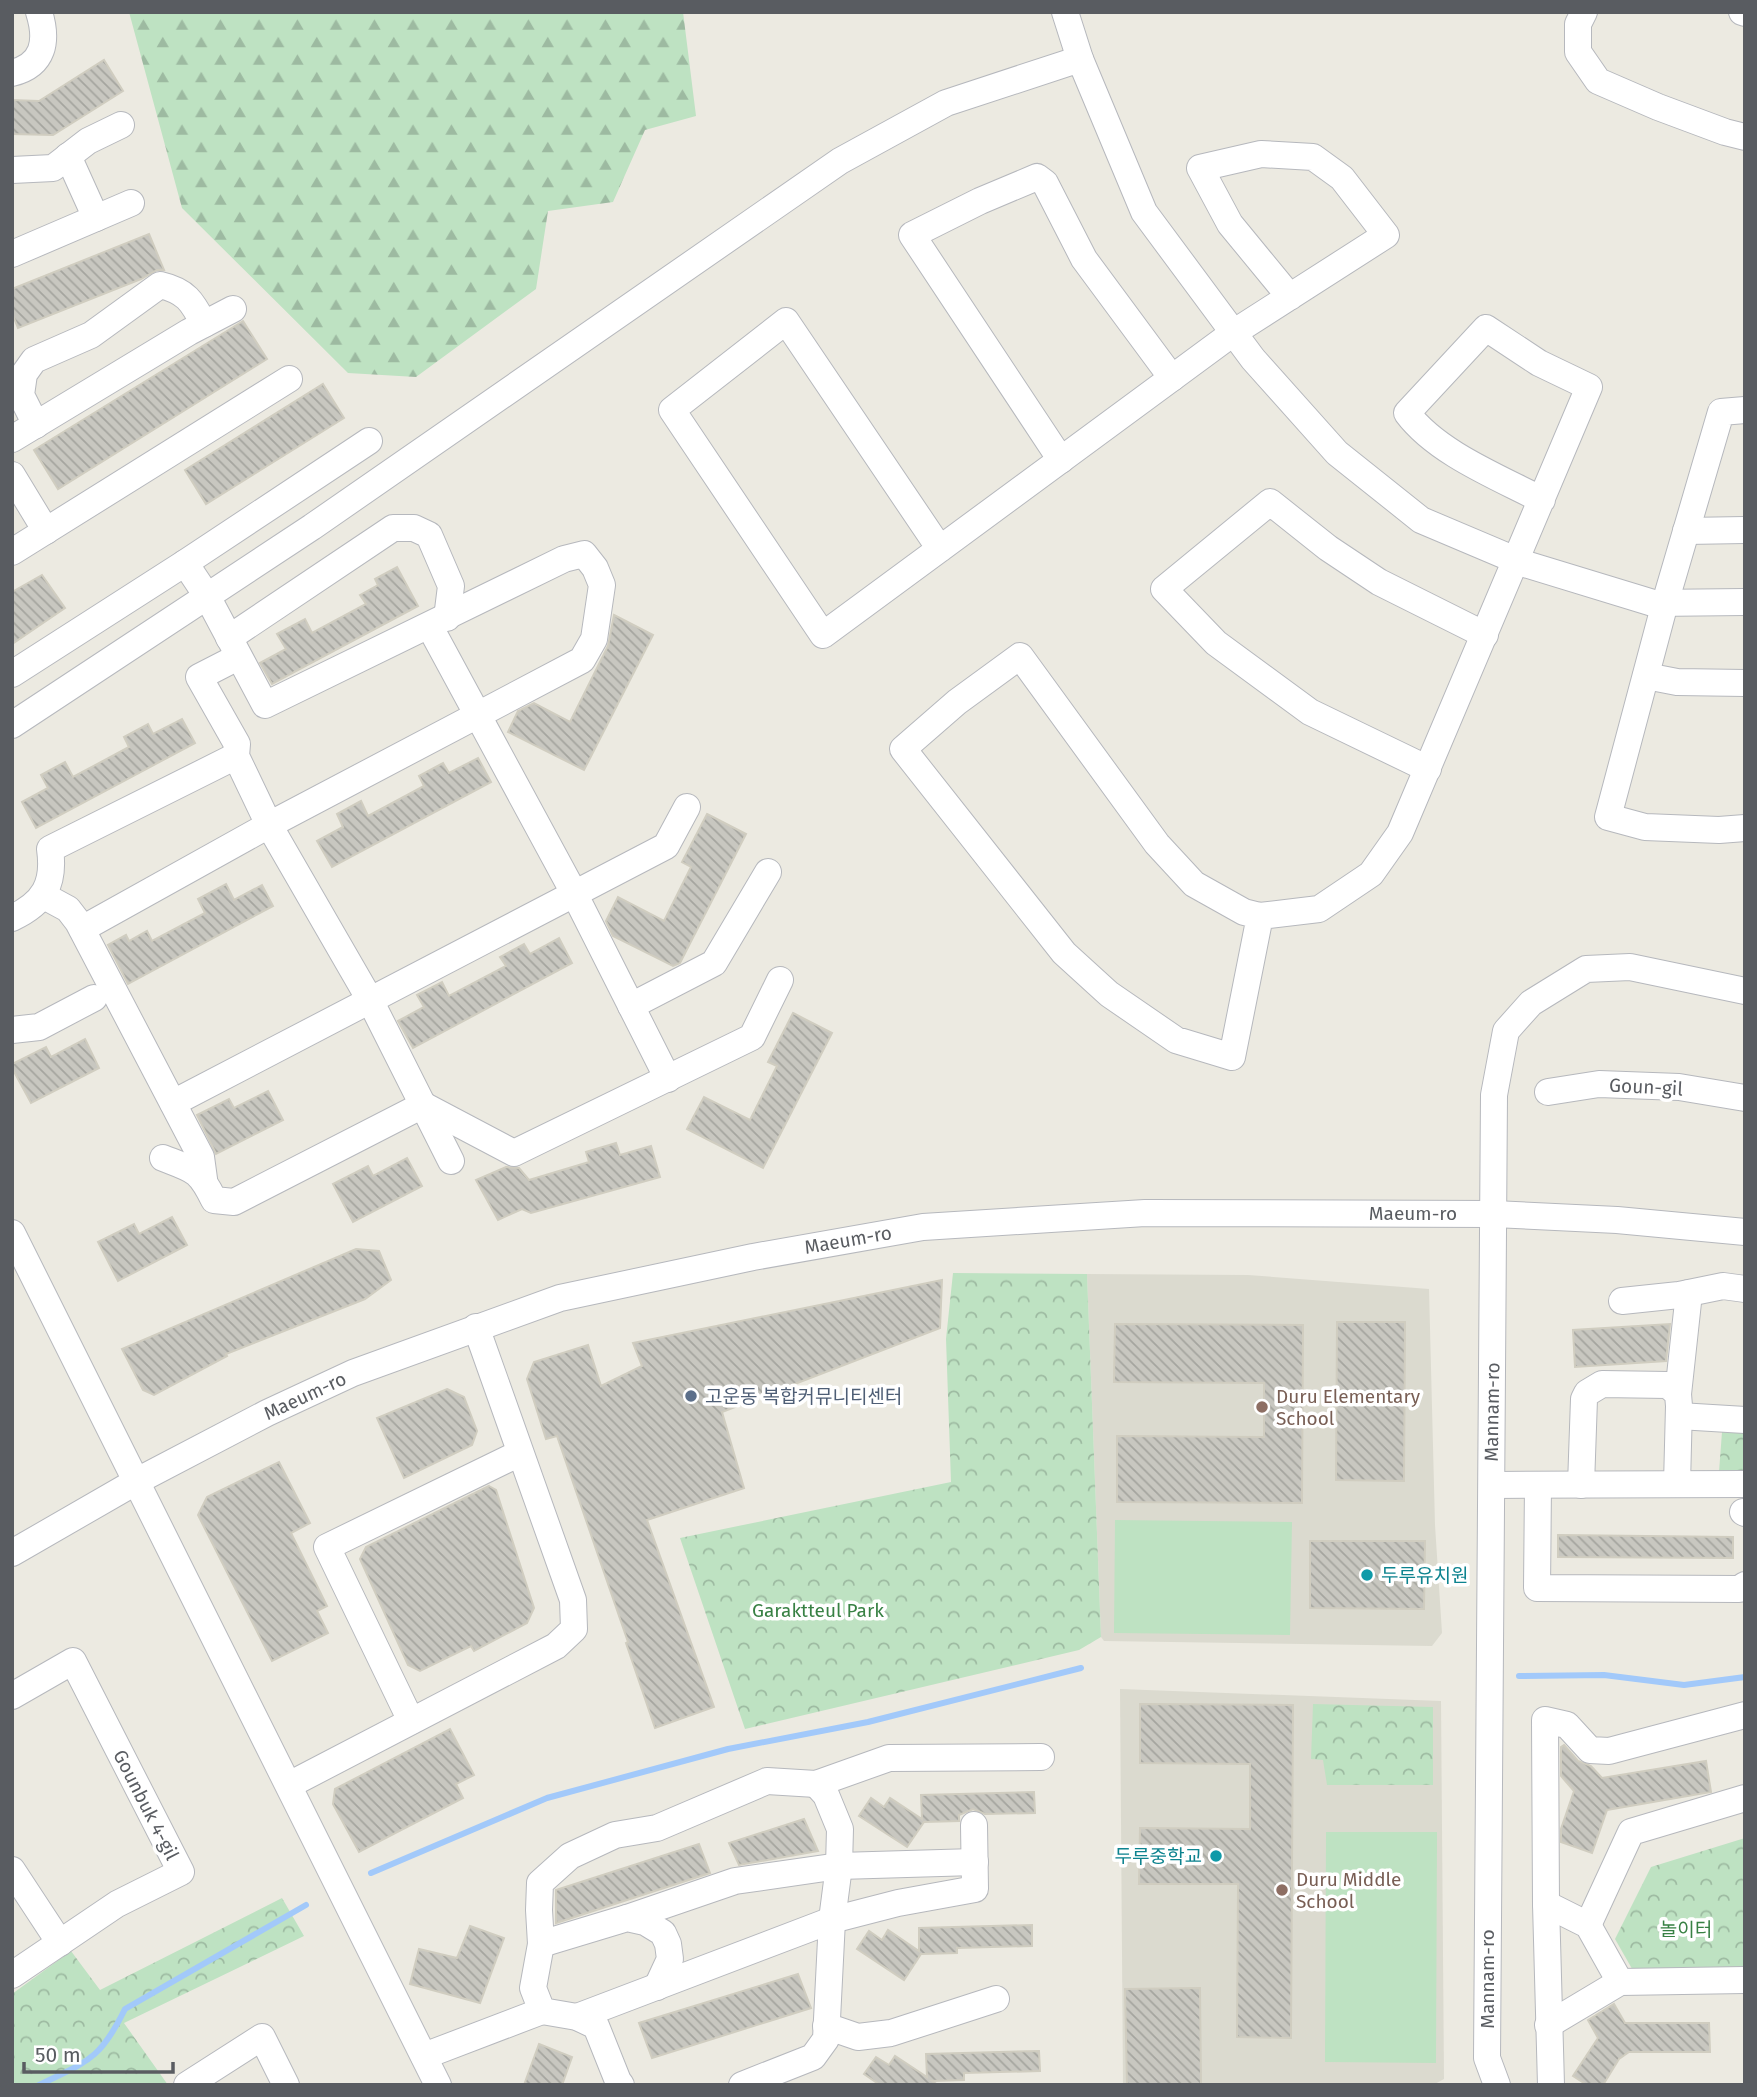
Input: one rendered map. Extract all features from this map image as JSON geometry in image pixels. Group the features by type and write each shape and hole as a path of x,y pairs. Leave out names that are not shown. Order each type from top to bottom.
{"street":[{"path":"12,73 27,69 44,46 44,26 39,12"},
{"path":"1065,12 1080,59 1144,212 1269,378 1337,453 1421,520 1516,561 1653,603 1745,602"},
{"path":"1584,12 1578,24 1578,52 1598,81 1658,107 1745,137"},
{"path":"12,724 324,519 840,161 946,103 1080,59"},
{"path":"12,170 53,168 88,141 121,125"},
{"path":"940,549 786,321 672,410 823,635 1172,379 1233,333 1290,297 1386,235 1342,178 1313,157 1261,154 1200,168 1230,224 1290,297"},
{"path":"68,156 96,218"},
{"path":"1061,460 912,235 980,201 1037,177 1045,183 1084,259 1172,379"},
{"path":"12,254 131,203"},
{"path":"36,425 21,395 23,374 34,360 91,335 160,285 177,289 192,302 204,324"},
{"path":"12,439 233,309"},
{"path":"1259,916 1232,1057 1176,1040 1109,994 1064,953 902,749 957,702 1020,656 1157,844 1194,884 1244,912 1259,916 1319,909 1371,874 1400,833 1485,635 1542,500 1589,387 1539,363 1486,328 1407,413 1419,429 1467,461 1542,500"},
{"path":"12,552 289,379"},
{"path":"1745,410 1721,412 1665,603 1608,817 1645,827 1719,830 1745,828"},
{"path":"12,674 369,441"},
{"path":"12,475 46,531"},
{"path":"1428,769 1310,712 1216,643 1164,589 1270,502 1328,548 1379,582 1485,635"},
{"path":"451,1161 370,1000 269,825 236,756 237,744 199,677 233,648 393,528 414,528 429,535 451,586 438,622 478,715 574,893 668,1079"},
{"path":"1686,531 1745,530"},
{"path":"82,929 269,825 582,660 594,639 601,585 595,568 584,554 564,559 265,705 208,596 185,563"},
{"path":"1646,676 1677,682 1745,683"},
{"path":"12,918 26,912 44,896 53,867 50,849 236,756"},
{"path":"173,1103 666,846 687,807"},
{"path":"631,1006 714,963 768,872"},
{"path":"44,896 68,909 82,929 201,1157 204,1179 214,1200 234,1202 423,1105"},
{"name":"Mannam-ro","path":"1487,2058 1494,1095 1506,1031 1531,1003 1586,970 1630,967 1745,991"},
{"path":"423,1105 514,1153 752,1037 780,980"},
{"path":"12,1030 39,1027 94,998"},
{"name":"Goun-gil","path":"1548,1092 1599,1084 1679,1087 1745,1098"},
{"path":"163,1158 191,1169 204,1179"},
{"name":"Maeum-ro","path":"12,1553 136,1481 267,1413 353,1373 560,1298 753,1257 923,1227 1145,1213 1494,1213 1617,1220 1745,1232"},
{"path":"12,1233 438,2085"},
{"path":"1622,1301 1723,1286 1745,1289"},
{"path":"1677,1484 1678,1405 1689,1293"},
{"path":"289,1785 556,1646 574,1629 573,1600 477,1328"},
{"path":"1581,1485 1583,1407 1587,1393 1602,1384 1668,1385 1678,1405"},
{"path":"1678,1405 1745,1420"},
{"path":"411,1721 327,1547 520,1453"},
{"path":"1492,1485 1745,1484"},
{"path":"1538,1485 1536,1588 1739,1589 1745,1585"},
{"name":"Gounbuk 4-gil","path":"12,1696 73,1661 181,1872 117,1904 12,1975"},
{"path":"1550,2085 1545,1720 1567,1725 1590,1750 1609,1751 1745,1715"},
{"path":"542,2011 533,1988 541,1944 540,1883 570,1856 615,1835 657,1828 767,1781 816,1784 889,1758 1041,1757"},
{"path":"742,2085 813,2057 825,2039 840,1829 825,1795 816,1784"},
{"path":"1588,1925 1631,1832 1745,1798"},
{"path":"577,2017 832,1920 898,1903 975,1889 974,1825"},
{"path":"541,1944 735,1881 839,1866 975,1862"},
{"path":"12,1870 60,1942"},
{"path":"1546,1904 1588,1925 1620,1982"},
{"path":"627,1918 645,1922 663,1933 668,1944 670,1959 657,1987"},
{"path":"1548,2025 1620,1982 1745,1980"},
{"path":"826,2026 858,2037 891,2033 996,1999"},
{"path":"424,2056 542,2011 577,2017 596,2026 614,2080"},
{"path":"187,2085 262,2037 286,2085"},
{"path":"1475,2085 1487,2058"},
{"path":"1487,2058 1497,2085"}],"shaded area":[{"name":"Duru Elementary School","path":"1087,1274 1248,1275 1429,1289 1435,1525 1442,1633 1432,1646 1104,1641 1101,1637"},
{"name":"Duru Middle School","path":"1120,1689 1441,1701 1444,2079 1433,2085 1123,2085"}],"green space":[{"path":"129,12 683,12 696,116 645,130 613,202 548,211 536,289 416,377 348,373 182,208"},
{"name":"Garaktteul Park","path":"953,1273 1087,1274 1101,1637 1079,1650 745,1729 680,1538 951,1482 946,1339"},
{"path":"1722,1432 1745,1433 1745,1473 1719,1472"},
{"path":"1115,1520 1292,1522 1290,1635 1114,1633"},
{"path":"1313,1704 1433,1707 1433,1785 1327,1785 1323,1760 1311,1759"},
{"path":"1326,1832 1437,1832 1436,2063 1325,2062"},
{"name":"놀이터","path":"1745,1838 1745,1989 1643,1988 1615,1939 1651,1867"},
{"path":"282,1898 304,1936 124,2023 168,2085 12,2085 12,1994 71,1951 100,1990"}],"building":[{"path":"104,60 123,91 53,135 12,134 12,100 39,101"},
{"path":"149,234 164,270 157,270 141,279 18,328 12,313 12,289"},
{"path":"243,321 267,359 58,489 34,450"},
{"path":"323,384 344,418 206,504 185,470"},
{"path":"397,567 418,606 272,684 260,663 286,649 277,634 305,619 312,633 366,604 360,595 378,585 375,579"},
{"path":"42,575 65,608 12,644 12,592"},
{"path":"614,615 653,635 584,770 508,732 518,711 534,703 570,722 608,646"},
{"path":"182,719 195,743 36,828 22,802 48,788 41,775 65,762 73,777 129,747 124,737 148,724 153,734"},
{"path":"478,758 491,782 332,867 317,841 343,827 337,814 361,801 368,816 424,786 419,776 443,763 449,773"},
{"path":"707,814 746,834 680,963 673,966 613,936 606,921 618,897 664,921 691,867 682,862"},
{"path":"226,884 234,900 262,885 273,906 128,984 108,945 126,935 129,941 147,931 152,941 205,913 198,899"},
{"path":"559,938 572,963 413,1048 398,1021 424,1007 417,995 442,982 449,996 506,966 500,957 524,944 530,954"},
{"path":"793,1013 832,1033 763,1168 687,1129 704,1097 750,1120 777,1066 768,1062"},
{"path":"85,1039 99,1068 31,1103 12,1064 46,1047 51,1057"},
{"path":"268,1091 283,1120 216,1154 197,1115 229,1099 234,1108"},
{"path":"616,1143 620,1155 651,1146 660,1177 531,1213 522,1209 498,1220 476,1180 506,1167 519,1168 529,1180 589,1162 586,1152"},
{"path":"407,1158 422,1186 353,1222 333,1184 368,1166 373,1176"},
{"path":"172,1217 187,1245 118,1281 98,1242 134,1224 139,1234"},
{"path":"356,1249 379,1251 391,1280 365,1299 226,1354 227,1356 154,1395 143,1390 122,1349"},
{"path":"942,1280 940,1328 722,1412 744,1488 647,1520 714,1707 655,1728 557,1436 546,1439 527,1379 534,1362 588,1345 601,1386 642,1366 633,1343"},
{"path":"1337,1322 1405,1322 1404,1481 1336,1480"},
{"path":"1115,1324 1303,1325 1302,1503 1117,1502 1117,1436 1264,1437 1264,1383 1114,1382"},
{"path":"1670,1324 1666,1361 1575,1367 1573,1330"},
{"path":"447,1389 464,1397 477,1431 472,1445 404,1478 377,1418"},
{"path":"279,1462 310,1523 291,1533 327,1606 317,1611 328,1633 272,1661 198,1515 207,1497"},
{"path":"489,1486 496,1490 534,1608 527,1623 474,1651 471,1646 420,1671 408,1665 360,1559 366,1547"},
{"path":"1558,1535 1733,1537 1733,1558 1558,1557"},
{"name":"두루유치원","path":"1310,1541 1425,1541 1424,1609 1310,1608"},
{"name":"두루중학교","path":"1140,1704 1293,1705 1291,2038 1237,2037 1238,1884 1139,1884 1140,1828 1250,1829 1250,1764 1140,1763"},
{"path":"450,1729 474,1775 456,1784 463,1798 359,1852 333,1804 335,1789"},
{"path":"1564,1745 1578,1761 1591,1766 1602,1778 1706,1761 1711,1792 1607,1810 1592,1853 1561,1842 1561,1829 1574,1791 1561,1776 1561,1747"},
{"path":"1034,1792 1035,1813 985,1814 973,1809 959,1815 959,1821 924,1822 907,1847 859,1816 871,1798 884,1807 890,1798 922,1819 921,1795"},
{"path":"804,1819 818,1851 739,1865 729,1843"},
{"path":"699,1844 710,1873 556,1923 556,1890"},
{"path":"1032,1925 1032,1946 957,1948 957,1953 921,1954 904,1980 857,1949 869,1931 882,1940 888,1930 919,1951 919,1928"},
{"path":"470,1926 504,1938 480,2003 410,1984 419,1949 457,1958"},
{"path":"798,1974 811,2008 652,2058 639,2023"},
{"path":"1200,1988 1201,2085 1127,2085 1125,1989"},
{"path":"1614,2004 1625,2023 1709,2023 1710,2052 1629,2052 1619,2059 1603,2085 1587,2085 1573,2076 1598,2038 1588,2020"},
{"path":"539,2044 572,2057 562,2085 524,2085"},
{"path":"1039,2051 1040,2071 964,2073 964,2080 932,2081 938,2085 880,2085 864,2074 876,2057 889,2065 895,2056 927,2077 926,2054"}],"waterway":[{"path":"371,1873 547,1798 728,1749 868,1722 1081,1668"},
{"path":"1519,1676 1604,1675 1684,1685 1745,1677"},
{"path":"39,2085 91,2057 108,2039 125,2009 306,1905"}],"place":[{"name":"고운동 복합커뮤니티센터","path":"691,1396"},
{"name":"Duru Elementary School","path":"1262,1407"},
{"name":"두루유치원","path":"1367,1575"},
{"name":"두루중학교","path":"1216,1856"},
{"name":"Duru Middle School","path":"1282,1890"}]}
